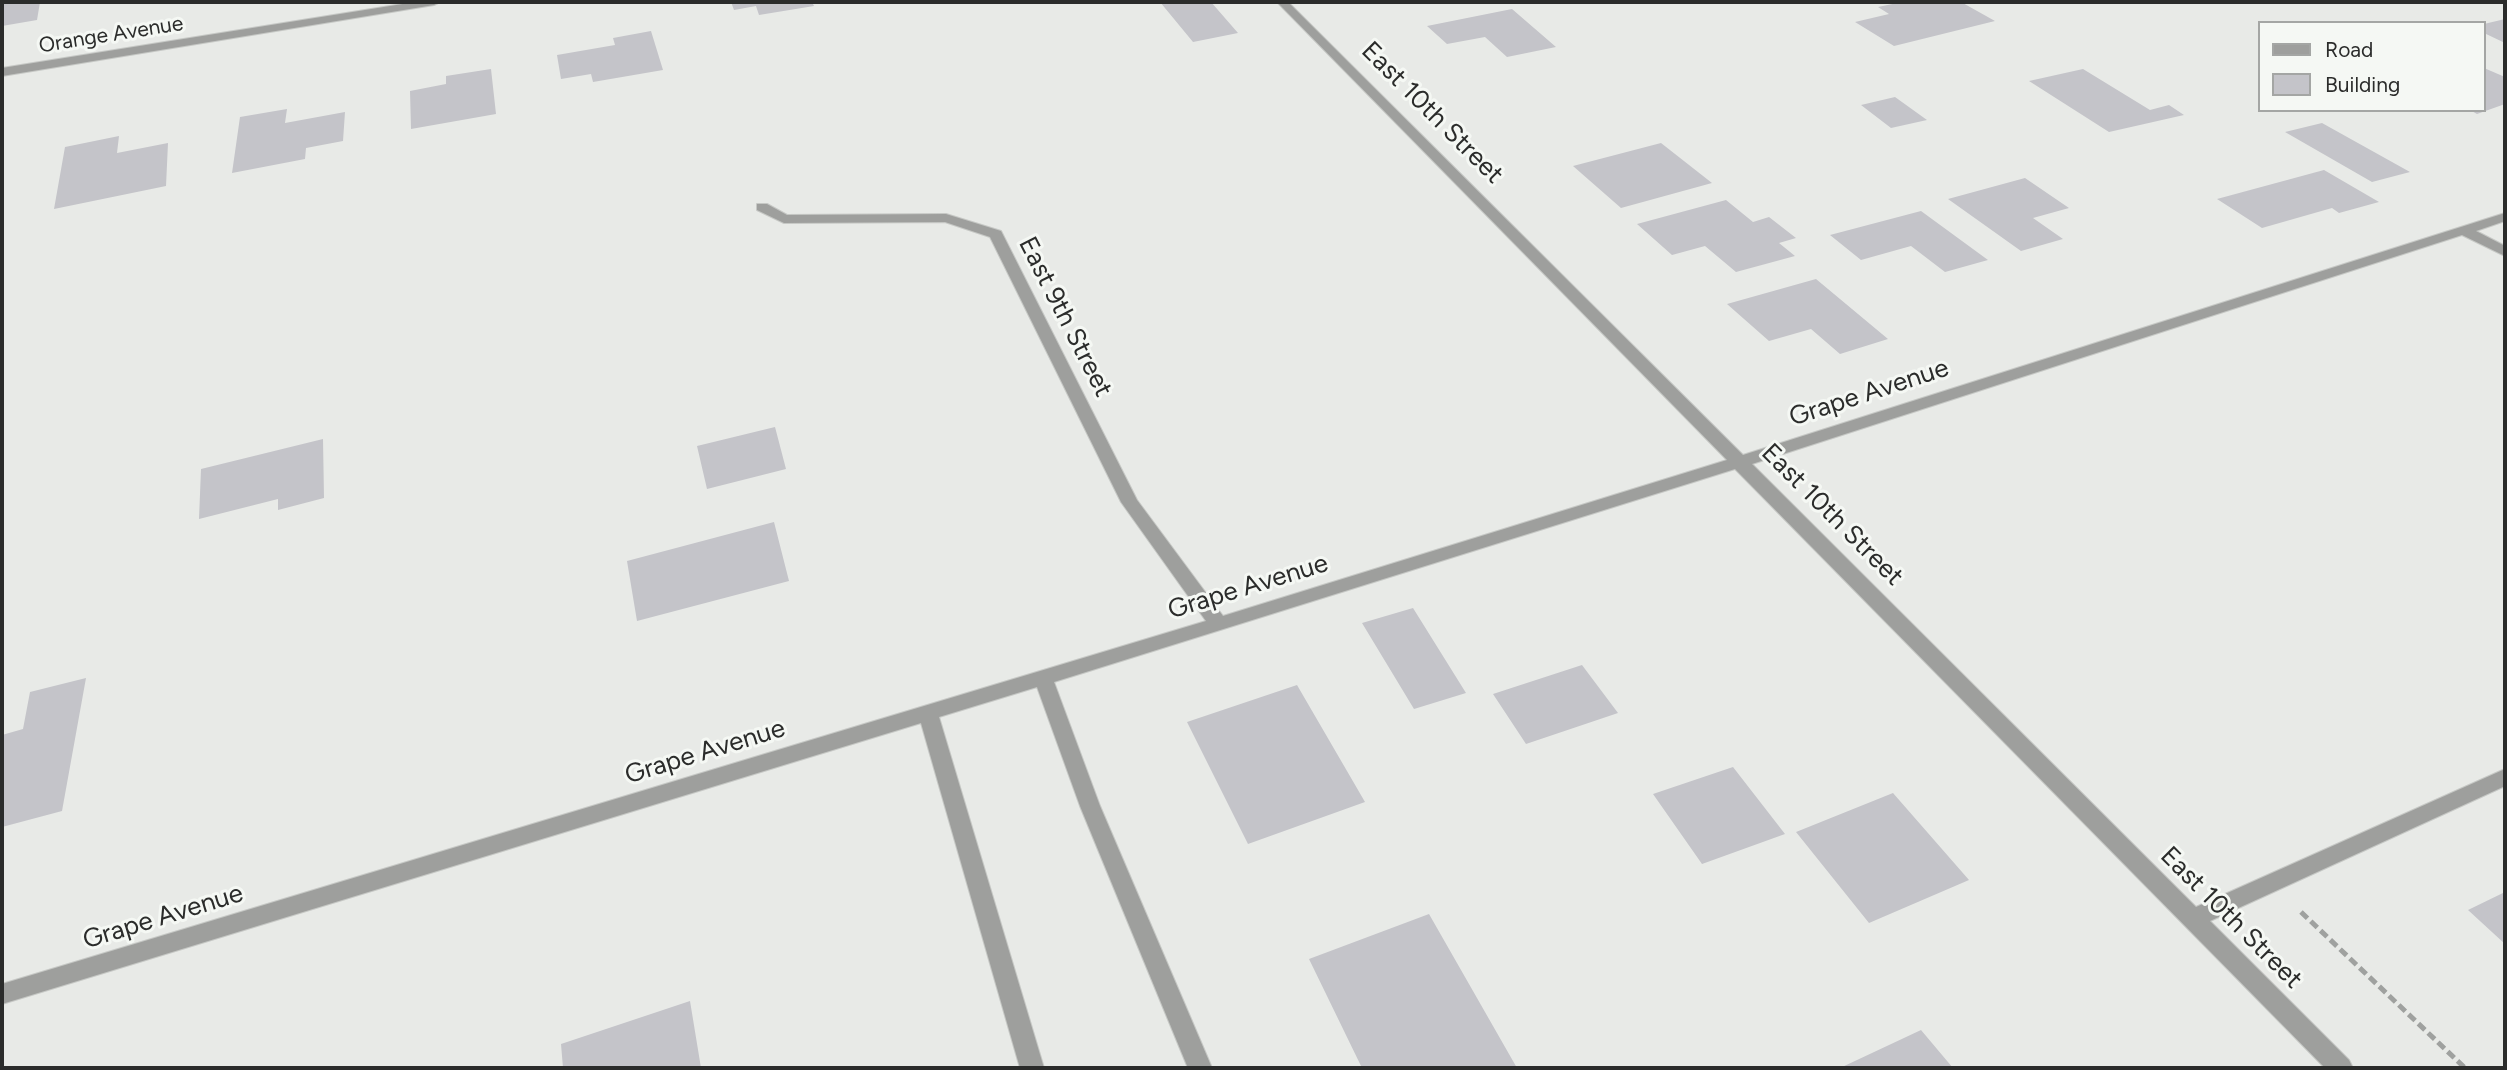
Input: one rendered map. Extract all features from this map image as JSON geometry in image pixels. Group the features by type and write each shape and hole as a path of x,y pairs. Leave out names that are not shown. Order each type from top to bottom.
{"street":[{"name":"Orange Avenue","path":"2,72 434,2"},
{"name":"East 10th Street","path":"1282,2 2341,1068"},
{"name":"East 9th Street","path":"762,207 784,219 946,218 996,234 1130,502 1217,624"},
{"name":"Grape Avenue","path":"2,994 1740,462 2505,218"},
{"path":"2464,230 2505,252"},
{"path":"1043,677 1090,806 1200,1068"},
{"path":"928,712 1032,1068"},
{"path":"2193,919 2505,777"}],"path":[{"path":"2272,883 2465,1068"}],"building":[{"path":"40,2 37,20 2,26 2,3"},
{"path":"731,2 812,2 814,6 759,15 756,6 734,10"},
{"path":"1160,2 1211,2 1238,33 1193,42"},
{"path":"1902,2 1961,2 1995,21 1894,46 1855,22 1889,14 1878,7"},
{"path":"1512,9 1556,47 1507,57 1485,37 1447,44 1427,26"},
{"path":"2505,19 2505,43 2486,34 2486,24"},
{"path":"651,31 663,70 593,82 591,74 561,79 557,55 615,45 613,38"},
{"path":"491,69 496,114 411,129 410,91 446,84 446,76"},
{"path":"2083,69 2150,110 2169,105 2184,115 2109,132 2029,81"},
{"path":"2486,69 2505,77 2505,104 2486,111"},
{"path":"1895,97 1927,120 1891,128 1861,105"},
{"path":"287,109 285,123 345,112 343,141 306,148 305,159 232,173 240,117"},
{"path":"2322,123 2410,172 2372,182 2285,132"},
{"path":"119,136 117,153 168,143 166,186 54,209 65,147"},
{"path":"1661,143 1712,183 1621,208 1573,166"},
{"path":"2324,170 2379,202 2339,213 2332,208 2262,228 2217,199"},
{"path":"2025,178 2069,208 2033,218 2063,239 2021,251 1948,199"},
{"path":"1726,200 1753,222 1769,217 1796,238 1779,243 1795,256 1736,272 1705,246 1672,255 1637,224"},
{"path":"1921,211 1988,260 1945,272 1911,246 1861,260 1830,235"},
{"path":"1816,279 1888,339 1840,354 1811,329 1769,341 1727,304"},
{"path":"775,427 786,469 707,489 697,446"},
{"path":"323,439 324,498 278,510 278,499 199,519 201,469"},
{"path":"774,522 789,581 637,621 627,561"},
{"path":"1413,608 1466,693 1414,709 1362,623"},
{"path":"1582,665 1618,713 1526,744 1493,694"},
{"path":"86,678 62,811 2,827 2,735 23,729 30,692"},
{"path":"1297,685 1365,802 1248,844 1187,722"},
{"path":"1733,767 1785,834 1702,864 1653,794"},
{"path":"1893,793 1969,880 1869,923 1796,832"},
{"path":"2505,892 2505,944 2468,910"},
{"path":"1429,914 1517,1068 1362,1068 1309,959"},
{"path":"690,1001 701,1068 563,1068 561,1044"},
{"path":"1921,1030 1953,1068 1840,1068"}]}
